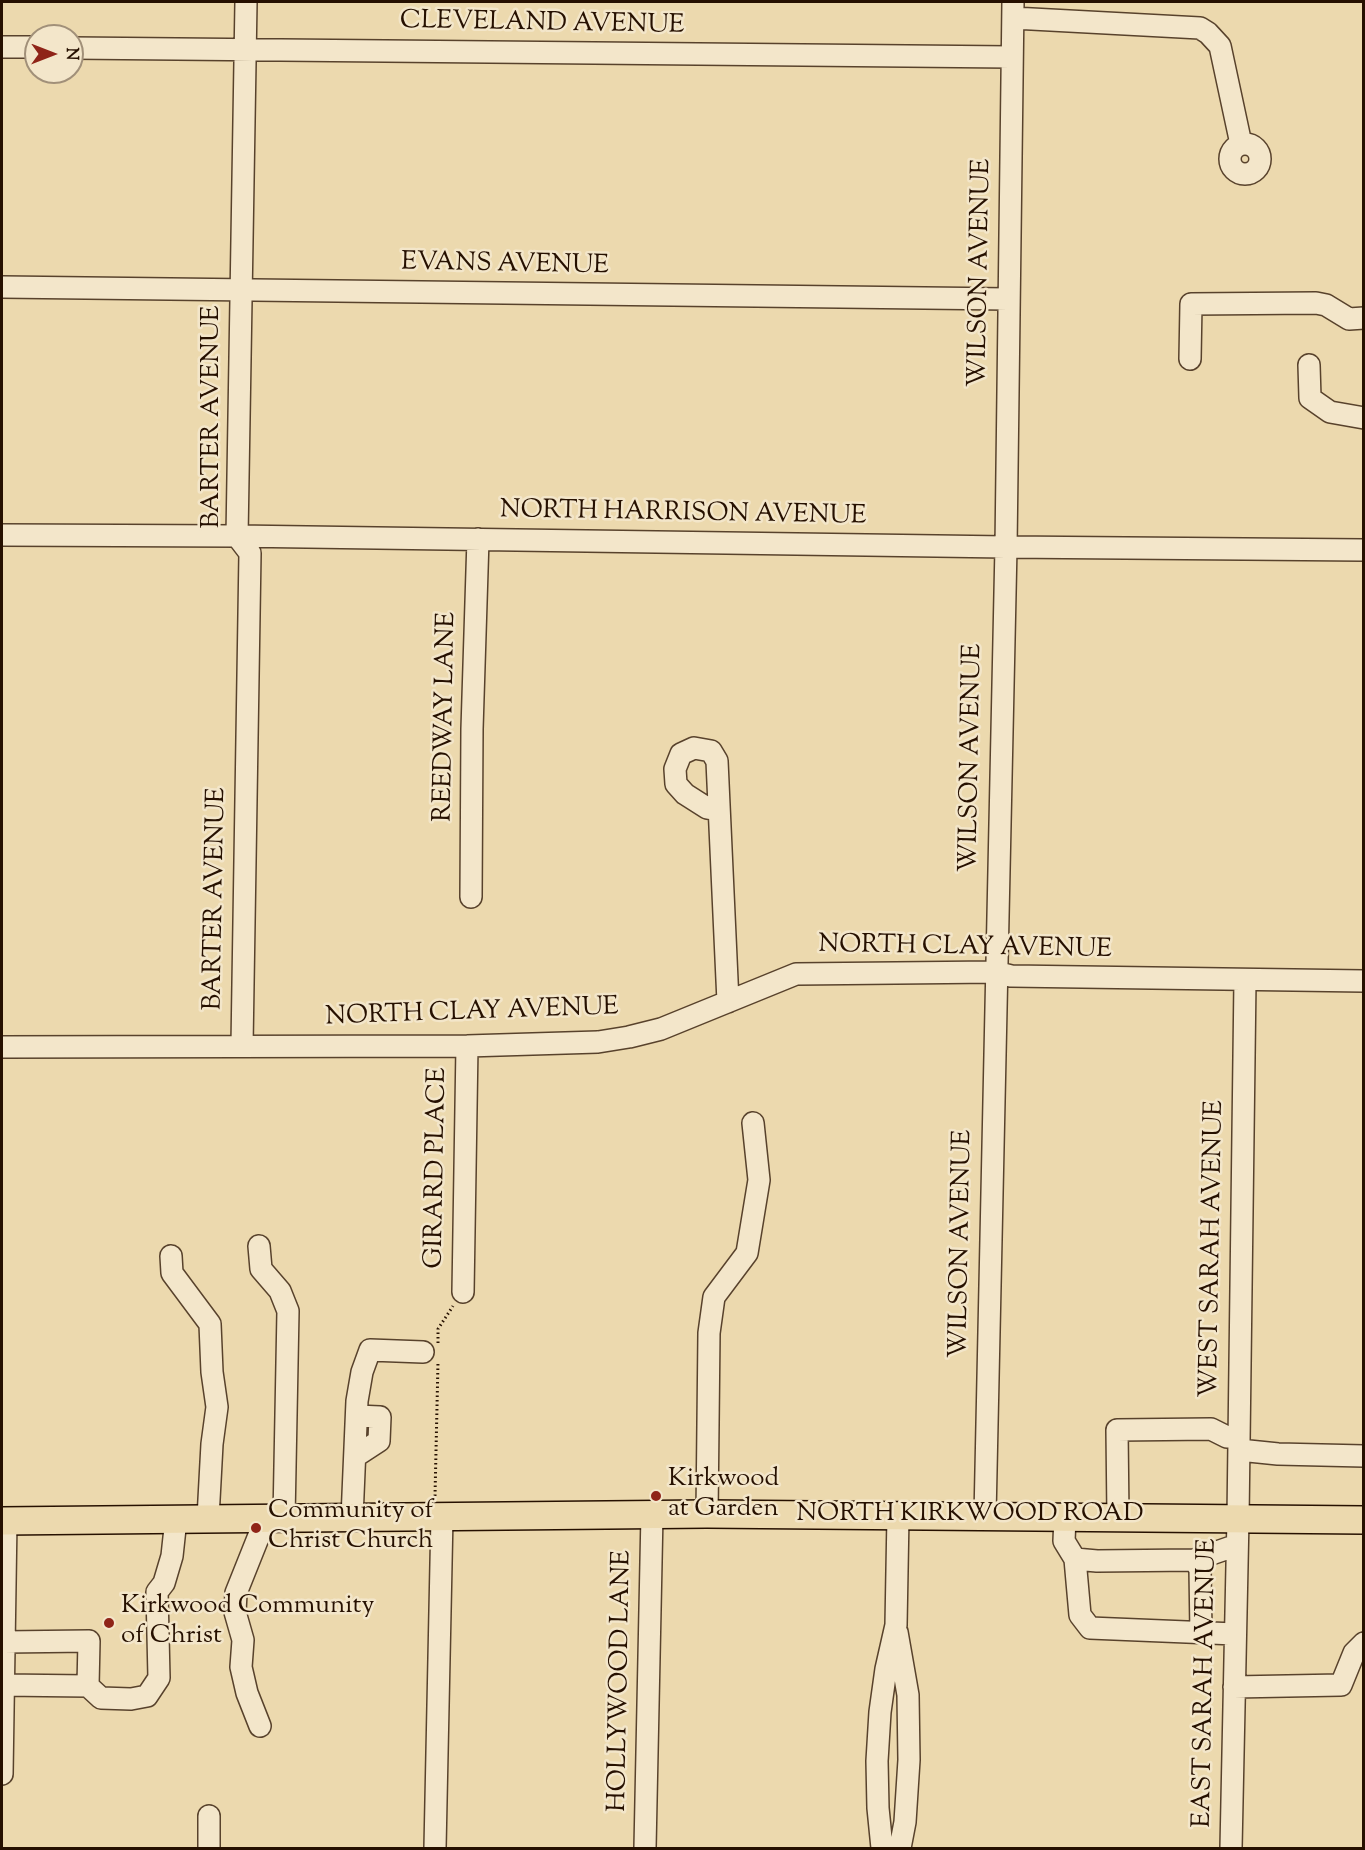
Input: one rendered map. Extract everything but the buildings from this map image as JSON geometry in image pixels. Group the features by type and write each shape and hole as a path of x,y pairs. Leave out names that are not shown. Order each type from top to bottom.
{"main road":[{"name":"NORTH KIRKWOOD ROAD","path":"4,1521 652,1514 1118,1517 1238,1532 1364,1520"}],"street":[{"name":"BARTER AVENUE","path":"242,1045 250,553 237,536 246,2"},
{"name":"WILSON AVENUE","path":"985,1516 1005,547 1013,10"},
{"path":"1013,10 1200,28 1220,46 1241,144"},
{"path":"2,47 24,47"},
{"name":"CLEVELAND AVENUE","path":"84,48 1011,57"},
{"name":"EVANS AVENUE","path":"2,287 1008,299"},
{"path":"1190,359 1191,304 1316,303 1326,305 1349,319 1364,318"},
{"path":"1309,365 1310,398 1330,412 1364,418"},
{"name":"NORTH HARRISON AVENUE","path":"2,535 1364,550"},
{"name":"REEDWAY LANE","path":"471,897 472,729 478,539"},
{"path":"718,810 728,1002"},
{"name":"NORTH CLAY AVENUE","path":"2,1047 468,1046 598,1042 661,1029 796,974 995,972 1011,976 1364,981"},
{"name":"WEST SARAH AVENUE","path":"1238,1532 1245,980"},
{"name":"GIRARD PLACE","path":"463,1292 468,1046"},
{"path":"707,1514 709,1333 714,1297 747,1253 759,1180 753,1123"},
{"path":"259,1246 261,1269 280,1291 288,1311 275,1518 237,1593 235,1612 243,1640 242,1667 247,1693 260,1726"},
{"path":"171,1256 172,1273 210,1324 212,1372 217,1407 212,1444 208,1518"},
{"path":"352,1518 357,1401 362,1372 370,1350 423,1352"},
{"path":"1118,1517 1117,1430 1211,1429 1239,1443 1278,1454 1364,1456"},
{"name":"HOLLYWOOD LANE","path":"645,1848 652,1514"},
{"path":"435,1848 438,1516"},
{"path":"882,1848 878,1796 880,1712 886,1669 896,1625 898,1516"},
{"path":"1065,1517 1064,1540 1075,1559 1080,1615 1090,1628 1235,1634"},
{"path":"3,1685 88,1686 101,1698 147,1696 159,1678 157,1592 164,1583 172,1556 176,1519"},
{"path":"2,1774 4,1521"},
{"path":"1075,1559 1097,1561 1194,1560 1238,1532"},
{"name":"EAST SARAH AVENUE","path":"1231,1848 1238,1532"},
{"path":"1194,1560 1200,1569 1201,1633"},
{"path":"896,1625 903,1655 908,1695 909,1749 905,1822 900,1848"},
{"path":"4,1642 88,1641 88,1686"},
{"path":"1341,1685 1354,1653 1364,1643"},
{"path":"1234,1687 1341,1685 1364,1678"},
{"path":"209,1816 209,1848"}],"path":[{"path":"438,1516 438,1329 463,1292"}],"place":[{"name":"Kirkwood at Garden","path":"656,1496"},
{"name":"Community of Christ Church","path":"256,1528"},
{"name":"Kirkwood Community of Christ","path":"109,1623"}]}
